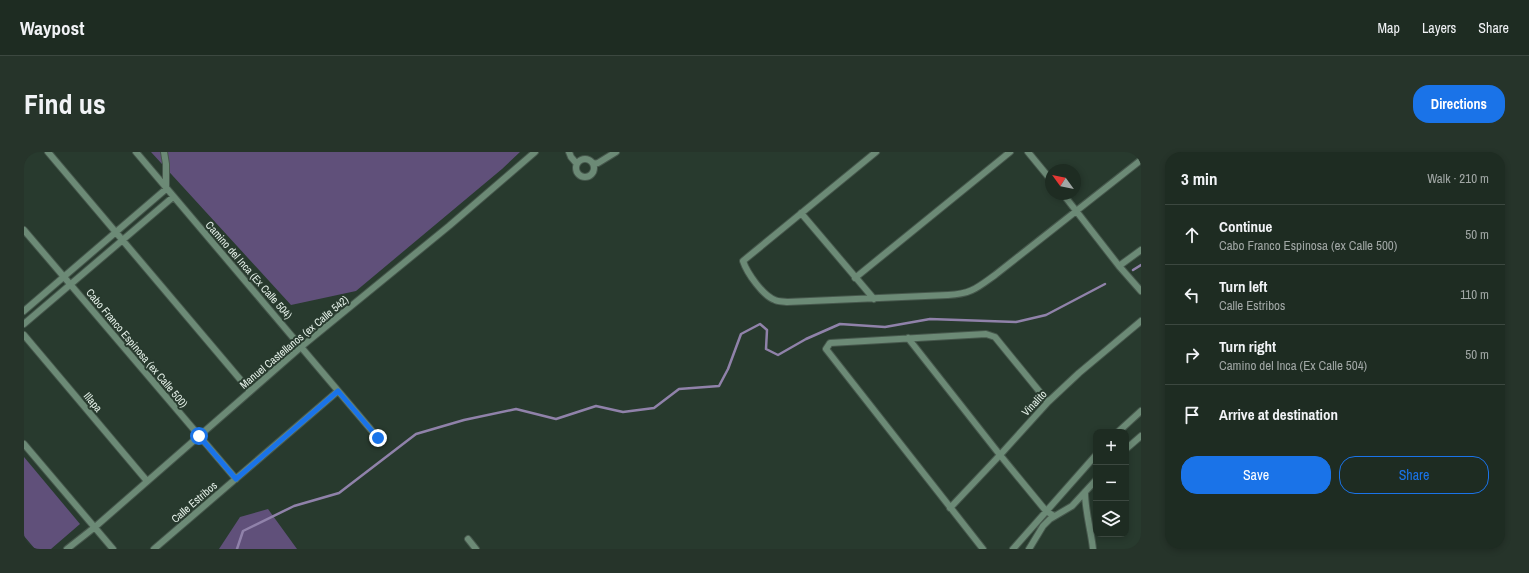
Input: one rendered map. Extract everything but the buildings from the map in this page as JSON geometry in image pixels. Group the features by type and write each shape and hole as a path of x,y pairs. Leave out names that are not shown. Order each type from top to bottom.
{"street":[{"path":"48,152 250,391"},
{"name":"Camino del Inca (Ex Calle 504)","path":"136,152 378,438"},
{"path":"24,311 166,189 166,164 164,152"},
{"name":"Manuel Castellanos (ex Calle 542)","path":"67,549 95,527 250,391 449,226 535,152"},
{"path":"569,152 577,164 578,172 586,176 593,172 593,164 590,160 584,159 577,164"},
{"path":"593,164 598,163 616,152"},
{"path":"876,152 743,261 746,270 767,295 775,300 787,302 962,294 972,291 995,275 1141,160"},
{"path":"855,278 1010,152"},
{"path":"1028,152 1045,173"},
{"path":"24,324 173,197"},
{"path":"1068,200 1119,266 1141,291"},
{"path":"801,213 874,299"},
{"name":"Cabo Franco Espinosa (ex Calle 500)","path":"24,230 236,479"},
{"path":"1119,266 1141,250"},
{"name":"Vinalito","path":"950,508 1048,402 1079,373 1141,320"},
{"path":"983,549 826,349 830,343 986,334 995,337 1048,402"},
{"name":"Illapa","path":"24,335 147,481"},
{"path":"908,338 1000,455 1046,511 1054,516"},
{"name":"Calle Estribos","path":"154,549 338,391"},
{"path":"1121,429 1141,411"},
{"path":"1129,446 1141,436"},
{"path":"24,444 113,549"},
{"path":"1013,549 1093,458"},
{"path":"1029,549 1043,526 1054,516 1072,506 1093,483"},
{"path":"1085,492 1085,505 1092,531 1093,549"},
{"path":"468,539 476,549"}],"shaded area":[{"path":"151,152 520,152 502,169 356,291 291,305"},
{"path":"24,457 80,524 51,549 35,549 24,536"},
{"path":"268,509 297,549 219,549 240,517"}],"waterway":[{"path":"1133,270 1141,265"},
{"path":"237,549 243,531 294,506 339,493 416,434 464,420 516,409 556,419 596,406 623,412 654,408 679,389 719,386 728,369 741,334 760,324 767,330 766,349 778,355 806,339 840,324 885,327 930,319 1016,322 1046,315 1105,284"}],"route":[{"path":"199,436 236,479 338,391 378,438"}]}
